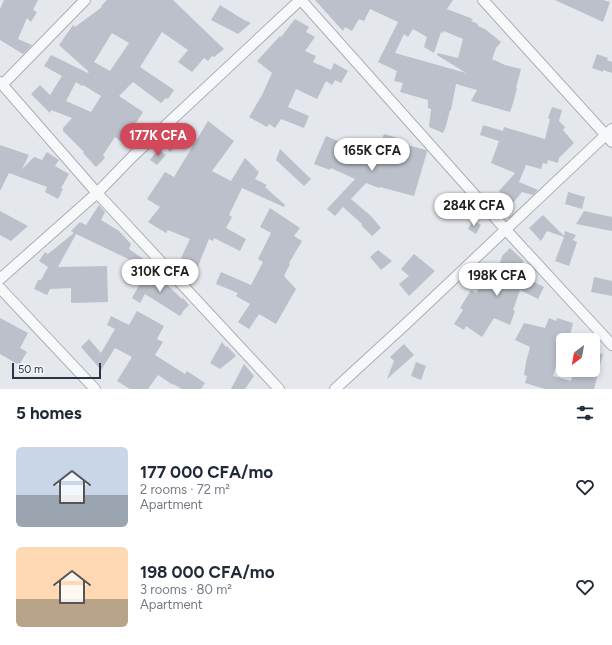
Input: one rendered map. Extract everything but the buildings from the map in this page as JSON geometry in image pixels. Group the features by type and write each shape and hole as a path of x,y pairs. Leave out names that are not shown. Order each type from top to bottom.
{"street":[{"path":"85,0 1,84 97,192 279,389"},
{"path":"0,279 97,192 134,155 301,0 506,230 612,345"},
{"path":"334,389 610,135 482,0"},
{"path":"0,288 95,389"}]}
